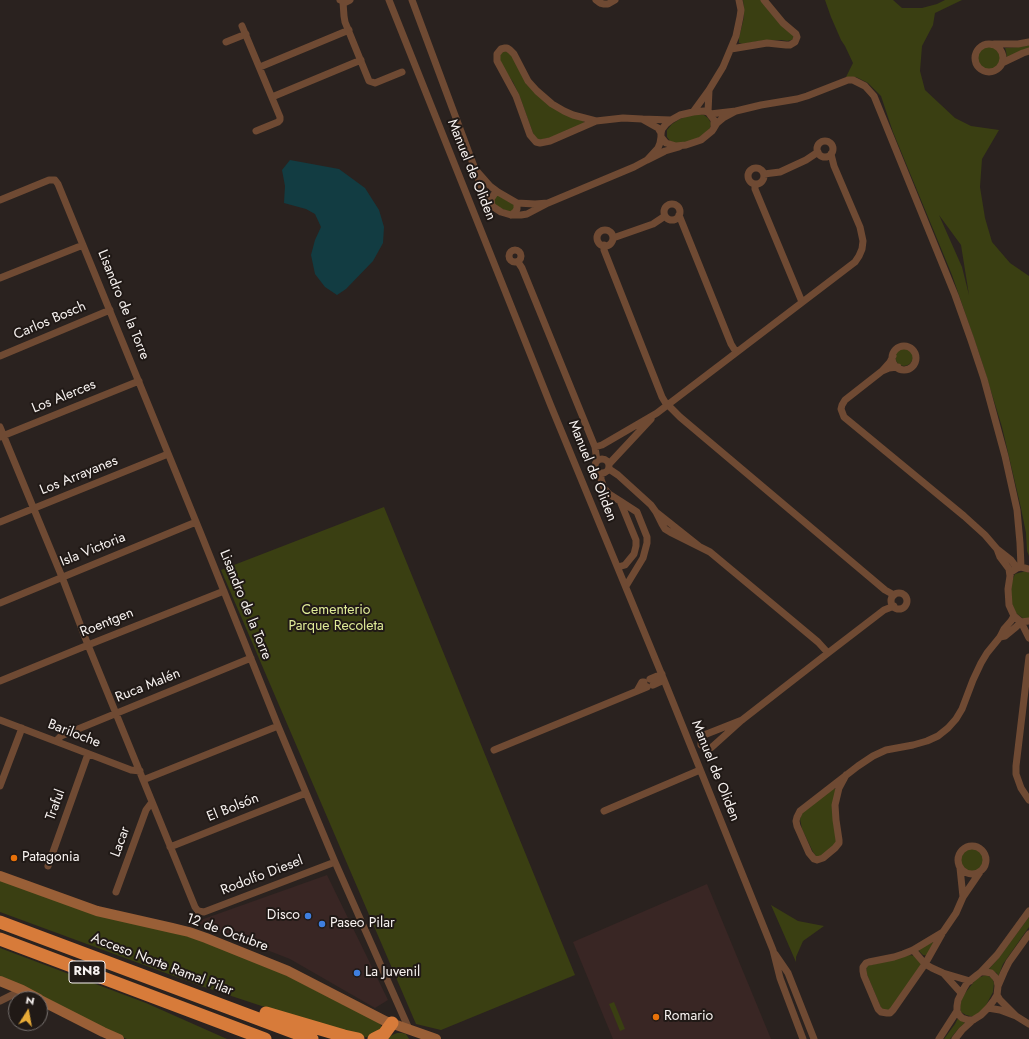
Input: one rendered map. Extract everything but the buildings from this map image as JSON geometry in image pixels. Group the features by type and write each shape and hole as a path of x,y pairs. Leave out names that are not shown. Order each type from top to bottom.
{"highway":[{"name":"Acceso Norte Ramal Pilar","path":"0,922 312,1039"},
{"name":"RN8","path":"0,939 265,1039"},
{"path":"172,986 358,1039"},
{"path":"175,1005 241,1039"},
{"path":"374,1039 384,1034 392,1024"}],"street":[{"name":"Manuel de Oliden","path":"389,0 551,406 626,586 773,950 780,978 803,1039"},
{"path":"412,0 483,192 492,206 511,216 527,214 548,203 634,167 665,151 701,140 709,134 717,123 723,118 736,111"},
{"path":"596,0 604,4 608,4 615,0"},
{"path":"692,112 709,90 723,67 731,48 739,26 741,10 739,0"},
{"path":"731,48 767,43 790,45 795,42 797,38 796,34 783,23 764,0"},
{"path":"344,1 344,16 369,81 375,83 402,72"},
{"path":"242,26 280,117 278,122 256,131"},
{"path":"260,68 349,30"},
{"path":"226,42 246,34"},
{"path":"991,44 995,45 1001,50 1004,59 1000,67 996,70 986,72 978,67 975,58 975,53 981,46 986,44 991,44 1018,44 1029,42"},
{"path":"596,121 573,115 552,104 528,81 514,54 508,48 501,49 499,51 496,57 497,61 516,96 528,130 534,140 540,143 550,141 596,121 623,118 671,120"},
{"path":"1002,63 1029,51"},
{"path":"272,97 361,60"},
{"path":"647,160 658,148 661,135 666,124 680,115 704,111 709,113 736,111 760,105 797,99 848,80 853,80 865,86 874,96 955,295 984,380 1005,456 1015,504 1020,543 1019,568"},
{"path":"709,90 709,113 714,120 714,128"},
{"path":"642,119 658,128 666,143 682,146"},
{"path":"595,447 602,445 657,413 855,262 859,256 863,241 860,227 834,166 831,154 833,147 830,143 825,141 822,142 819,145 818,152 806,160 780,172 764,174"},
{"path":"818,152 824,156 831,154"},
{"path":"475,169 490,186 517,203 548,203"},
{"path":"764,174 761,170 756,169 751,171 749,177 751,182 755,184 755,189 802,302"},
{"path":"755,184 762,182 764,174"},
{"name":"Lisandro de la Torre","path":"0,200 50,180 55,180 58,184 278,726 335,862 414,1039"},
{"path":"492,206 492,196 498,192"},
{"path":"511,216 517,209 517,203"},
{"path":"679,215 673,220 668,219 665,216 665,208 667,206 674,205 679,210 679,215 731,344 736,352"},
{"path":"613,238 610,232 605,230 600,232 598,239 600,243 607,245 611,243 613,238 653,224 665,216"},
{"path":"0,278 83,245"},
{"path":"604,245 604,250 662,397 668,405 885,590 894,595 902,594 906,597 907,602 905,606 901,608 896,608 894,606 884,610 742,720 712,747 708,749 702,745 701,739 704,735 742,720"},
{"path":"518,262 522,268 595,447 597,461 595,467 597,471 606,473 609,466 657,413"},
{"name":"Carlos Bosch","path":"0,356 110,310"},
{"path":"882,372 890,362 896,349 908,346 914,351 916,359 913,366 905,369 898,367 889,368 845,400 841,409 844,417 964,516 1019,568"},
{"path":"893,356 894,362 898,367"},
{"name":"Los Alerces","path":"2,436 139,381"},
{"path":"0,427 2,436 62,577 170,847"},
{"name":"Los Arrayanes","path":"0,522 168,454"},
{"path":"597,461 602,459 606,460 609,466 651,505 656,512 710,552 818,642 828,653"},
{"path":"601,473 604,488 609,494 637,512 647,537 647,543 642,558 626,586"},
{"path":"618,567 625,564 634,554 636,546 636,540 620,501"},
{"name":"Isla Victoria","path":"0,603 196,522"},
{"path":"998,549 1000,557 1009,569 1009,605 1014,616 1021,622 1029,638"},
{"path":"1010,576 1012,572 1019,568 1029,569"},
{"name":"Roentgen","path":"0,681 224,591"},
{"path":"894,595 892,600 894,606"},
{"path":"846,775 839,788 835,805 839,844 823,858 817,860 814,859 809,853 797,826 796,822 798,814 803,808 846,775 879,752 927,741 938,736 948,728 956,719 962,708 981,663 1014,616"},
{"path":"1000,637 1005,636 1021,622 1029,621"},
{"path":"1029,657 1016,774 1024,793 1029,800"},
{"name":"Ruca Malén","path":"56,741 61,736 251,658"},
{"path":"494,750 637,691 642,682 649,683 663,677"},
{"name":"Bariloche","path":"0,720 131,770 140,771"},
{"path":"143,780 278,726"},
{"path":"0,786 22,728"},
{"name":"Traful","path":"48,866 88,754"},
{"path":"604,811 700,770"},
{"name":"El Bolsón","path":"170,847 306,793"},
{"name":"Lacar","path":"116,892 146,810 152,802"},
{"path":"943,932 913,950 894,957 869,962 863,967 864,976 878,1009 884,1013 890,1013 893,1010 925,964 943,932 956,913 962,897 986,864 986,855 980,848 972,845 963,848 958,855 962,897"},
{"name":"Rodolfo Diesel","path":"170,847 195,907 198,911 204,912 335,862"},
{"path":"960,868 963,871 972,874 980,872"},
{"name":"12 de Octubre","path":"0,876 97,911 189,932 206,938 288,971 385,1021 436,1039"},
{"path":"939,1039 957,1011 961,993 970,981 997,955 1029,911"},
{"path":"998,986 1009,962 1029,934"},
{"name":"Manuel de Oliden","path":"773,950 788,973 814,1039"},
{"path":"913,950 925,964 943,973 970,981"},
{"path":"955,1039 962,1030 988,1008 997,995 998,986 995,977 986,972 981,972"},
{"path":"943,973 961,993"},
{"path":"0,981 22,990"},
{"path":"0,1001 22,990"},
{"path":"997,995 1016,1016"},
{"path":"48,1004 102,1036 119,1039"},
{"path":"988,1008 1000,1010 1016,1016 1029,1024"},
{"path":"957,1011 962,1018 973,1020"}],"shaded area":[{"name":"Paseo Pilar","path":"327,875 388,1000 375,1008 290,959 195,922"},
{"path":"707,884 771,1039 613,1039 573,942"}],"green space":[{"path":"743,0 761,0 794,36 792,40 759,41 743,44 739,43 744,17"},
{"path":"825,0 893,0 902,8 922,8 945,0 962,0 935,13 933,25 922,46 920,71 925,90 955,118 971,126 999,130 982,159 980,187 985,218 992,242 1010,263 1029,276 1029,556 1021,508 1002,427 982,362 952,275 893,132 881,96 868,83 856,77 846,77 853,63 831,17","holes":["939,215 961,245 969,295 962,267"]},
{"path":"1029,45 1029,49 1007,58 1005,48"},
{"path":"989,46 997,50 1001,58 997,66 989,70 981,66 977,58 981,50"},
{"path":"503,51 508,52 513,56 527,85 584,122 584,125 555,137 538,140 534,136 513,82 498,58"},
{"path":"693,114 704,115 708,118 711,123 707,132 689,143 674,143 670,141 667,137 667,130 672,124"},
{"path":"495,195 498,195 516,206 512,213 493,205"},
{"path":"900,348 908,348 913,353 911,364 908,366 900,366 895,361 895,353"},
{"name":"Cementerio Parque Recoleta","path":"384,507 575,975 441,1030 416,1024 221,570"},
{"path":"1026,571 1029,573 1029,618 1024,619 1016,613 1012,604 1010,593 1011,583 1015,574"},
{"path":"833,789 836,789 838,837 836,845 820,857 816,856 813,852 802,829 800,819 802,812"},
{"path":"972,847 980,851 984,859 980,867 972,871 964,867 960,859 964,851"},
{"path":"0,878 181,933 268,966 378,1022 381,1025 381,1028 372,1037 362,1037 289,1015 201,986 0,912"},
{"path":"771,905 798,921 824,926 803,941 796,957 796,962"},
{"path":"1029,917 1029,927 1003,964 998,977 997,973 988,970"},
{"path":"933,942 934,944 928,956 923,955 919,951 921,948"},
{"path":"0,948 146,1003 227,1039 127,1039 105,1030 48,1001 48,991 28,991 0,977"},
{"path":"909,955 916,956 921,963 920,967 890,1010 882,1010 866,972 867,966"},
{"path":"986,975 992,978 994,983 993,992 984,1009 974,1017 966,1015 961,1012 960,1007 962,997 977,978"},
{"path":"614,1002 625,1029 620,1031 609,1004"},
{"path":"958,1018 965,1023 950,1039 944,1039 955,1024"},
{"path":"397,1033 406,1034 409,1039 383,1039"}],"water":[{"path":"290,160 339,169 365,188 379,210 384,227 383,243 373,261 346,289 337,295 325,287 315,274 311,255 315,240 321,227 315,214 306,209 284,203 285,186 282,170"}],"place":[{"name":"Patagonia","path":"14,858"},
{"name":"Disco","path":"308,916"},
{"name":"Paseo Pilar","path":"322,924"},
{"name":"La Juvenil","path":"357,973"},
{"name":"Romario","path":"656,1017"}]}
